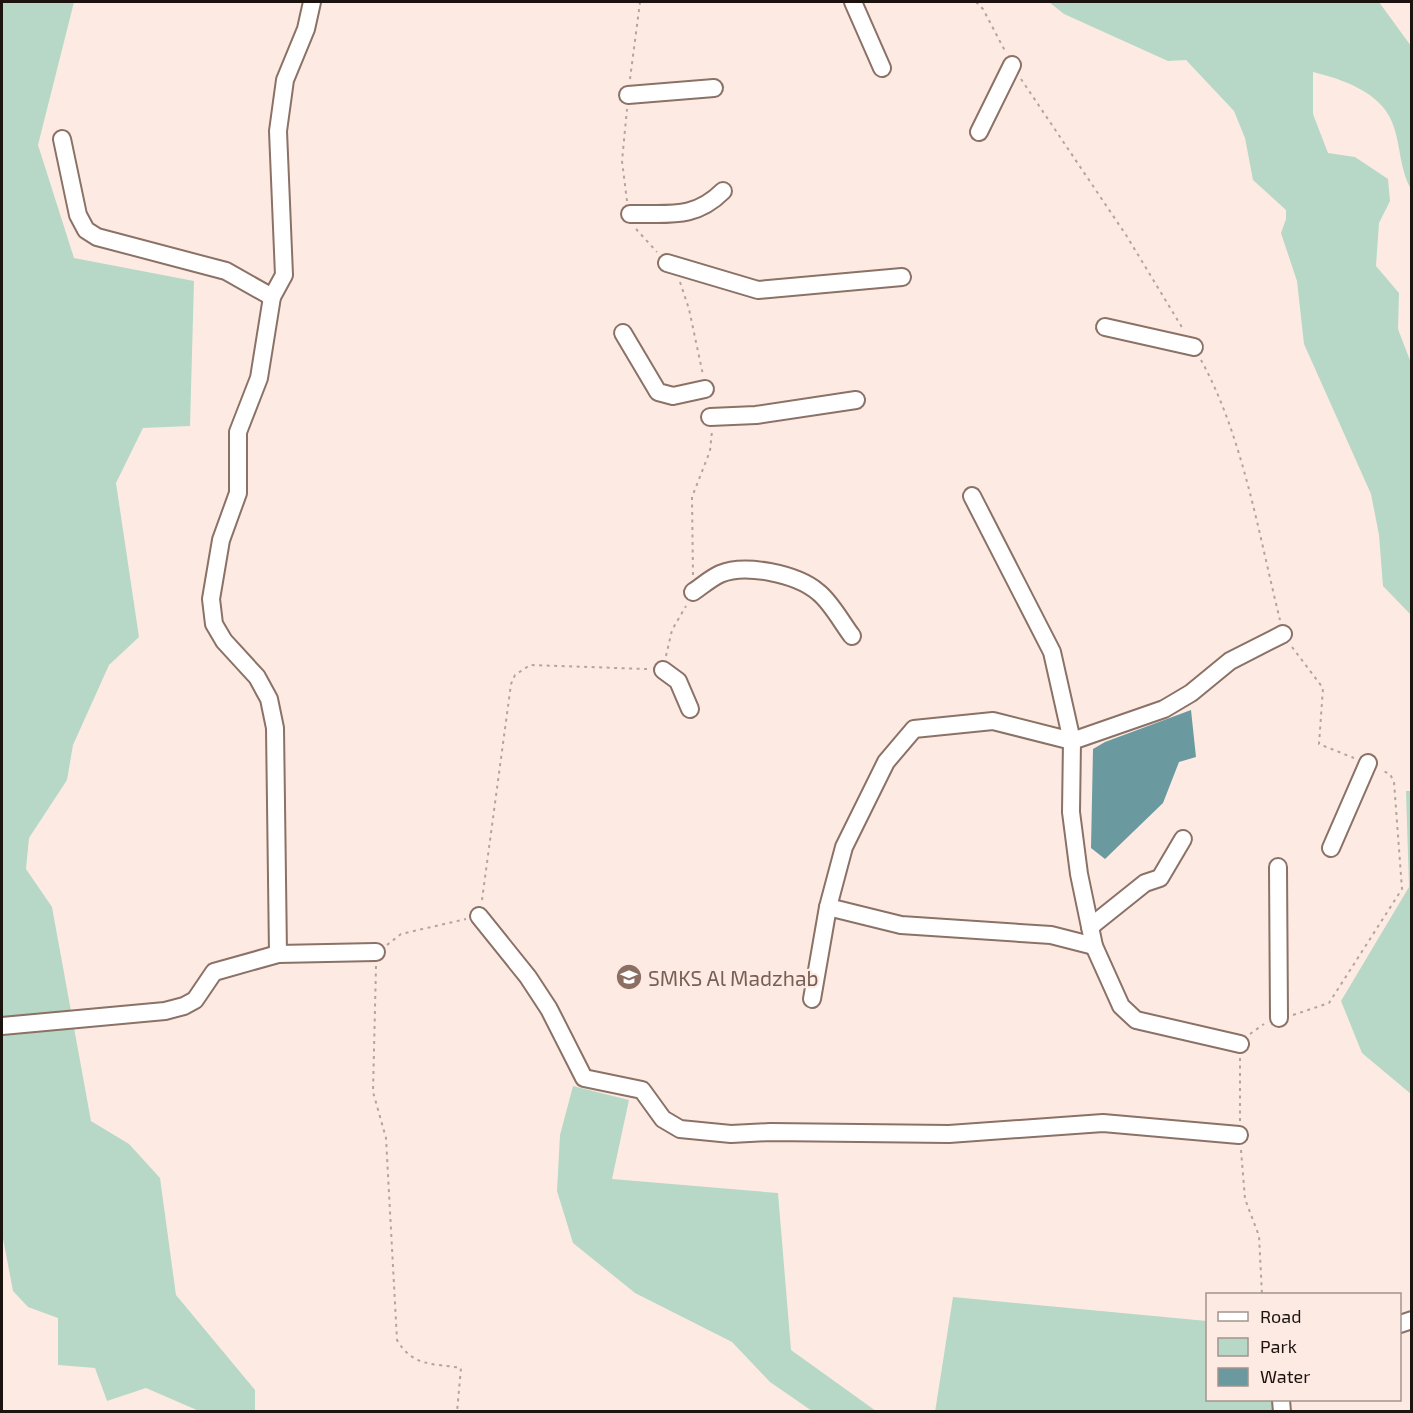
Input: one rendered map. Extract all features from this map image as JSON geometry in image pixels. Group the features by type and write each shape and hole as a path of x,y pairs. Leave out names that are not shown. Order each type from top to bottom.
{"street":[{"path":"278,954 275,728 269,699 257,677 224,641 214,624 211,599 221,540 238,494 238,432 259,378 272,297 284,275 278,131 285,80 306,29 312,2"},
{"path":"853,2 882,68"},
{"path":"979,132 1012,65"},
{"path":"628,95 714,88"},
{"path":"62,139 78,215 86,230 97,237 226,271 272,297"},
{"path":"630,214 694,212 709,205 723,192"},
{"path":"667,262 759,290 902,276"},
{"path":"1105,327 1194,347"},
{"path":"623,333 658,392 673,396 705,388"},
{"path":"710,417 756,415 856,400"},
{"path":"972,496 1052,651 1072,741 1071,812 1079,874 1094,946 1121,1006 1136,1020 1240,1044"},
{"path":"693,592 721,573 743,569 764,571 793,579 819,592 852,636"},
{"path":"812,999 828,907 844,847 886,762 914,729 993,721 1072,741 1164,709 1191,693 1230,661 1283,634"},
{"path":"663,670 678,681 690,709"},
{"path":"1331,848 1368,763"},
{"path":"1090,927 1145,883 1161,878 1183,839"},
{"path":"1278,867 1279,1018"},
{"path":"828,907 901,925 1051,935 1094,946"},
{"path":"479,916 528,977 544,1001 584,1078 642,1090 663,1119 680,1129 731,1134 949,1134 1103,1124 1239,1135"},
{"path":"2,1026 175,1009 195,1000 214,972 278,954 376,952"}],"path":[{"path":"640,2 622,161 630,214 636,231 667,262 681,283 689,309 705,388"},
{"path":"457,1412 461,1368 416,1361 406,1355 397,1340 386,1138 373,1092 376,952 401,934 479,916 511,684 515,675 530,666 663,670 672,630 693,592 692,497 710,451 712,429 710,417"}],"green space":[{"path":"2,2 74,2 38,145 74,258 194,281 190,426 143,428 116,483 139,637 109,665 73,745 67,780 29,838 26,869 52,907 91,1121 129,1144 160,1178 176,1295 255,1390 255,1411 199,1411 146,1388 107,1401 95,1368 58,1365 58,1318 28,1307 13,1291 2,1233 2,1027 5,1025 2,1015"},
{"path":"1049,2 1379,2 1411,46 1411,189 1404,173 1392,122 1379,103 1369,95 1348,83 1313,72 1313,114 1328,153 1355,157 1388,179 1390,201 1379,223 1376,266 1399,293 1398,329 1411,363 1411,615 1383,586 1379,535 1371,494 1304,344 1297,281 1281,233 1286,219 1286,210 1253,180 1245,138 1234,111 1186,60 1168,61 1064,14"},
{"path":"1406,791 1411,791 1411,1094 1362,1053 1341,1001 1409,887"},
{"path":"573,1086 629,1100 612,1179 778,1193 791,1350 876,1411 812,1411 770,1382 732,1342 635,1293 573,1243 557,1191 560,1135"},
{"path":"953,1297 1206,1321 1206,1401 1283,1401 1280,1412 935,1412"}],"water":[{"path":"1191,710 1196,757 1179,762 1163,803 1105,859 1091,848 1093,749 1105,742"}],"place":[{"name":"SMKS Al Madzhab","path":"629,977"}]}
